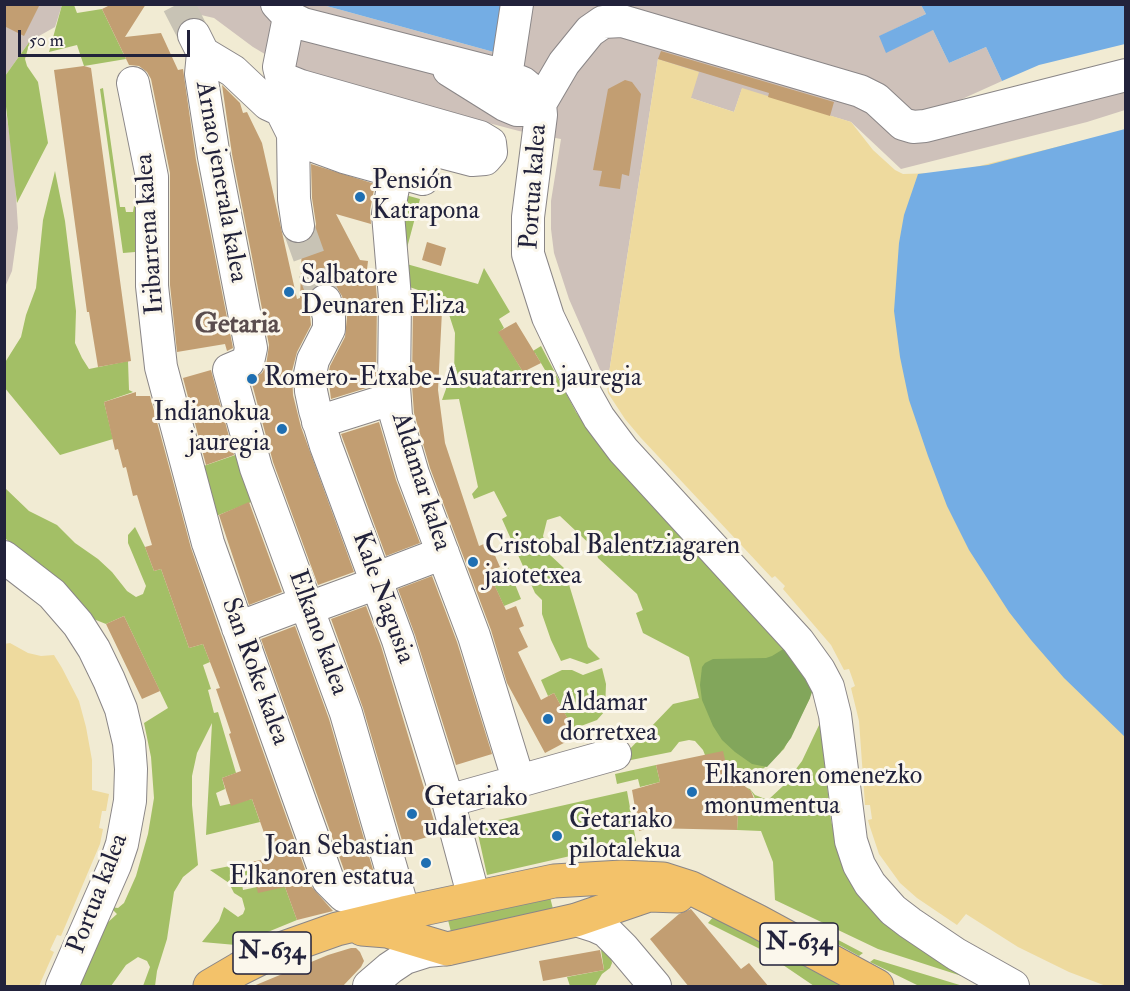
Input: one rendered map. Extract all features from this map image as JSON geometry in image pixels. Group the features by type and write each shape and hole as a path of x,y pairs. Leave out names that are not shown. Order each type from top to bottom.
{"highway":[{"name":"N-634","path":"210,987 275,951 337,929 365,929 474,898 567,880 608,877 663,879 691,888 877,987"},
{"path":"567,880 586,891 591,916"},
{"name":"N-634","path":"404,918 447,949 591,916 653,895 674,895 721,903"}],"street":[{"path":"506,76 517,4"},
{"path":"283,11 279,67 286,80 480,137 490,143 491,152 483,160 472,160 287,122 298,226"},
{"name":"Portua kalea","path":"283,11 311,26 506,76 528,86 535,93 540,104 540,123 527,224 528,255 548,317 590,402 605,428 623,450 786,627 819,670 828,687 835,715 851,841 859,865 870,884 893,910 909,923 1012,987"},
{"path":"423,54 512,109 526,110 540,104 580,42 590,31 603,22 616,20 867,93 879,101 898,120 913,127 925,126 1125,75"},
{"name":"Arnao jenerala kalea","path":"244,365 250,359 251,348 214,157 201,74 199,44 287,122"},
{"name":"Iribarrena kalea","path":"133,83 152,177 152,286 165,386"},
{"name":"Aldamar kalea","path":"287,122 303,142 410,176 388,214 395,298 394,398 396,416 404,445 474,636 519,782"},
{"name":"Kale Nagusia","path":"325,302 329,329 313,360 310,374 318,422 412,684 474,898"},
{"name":"Elkano kalea","path":"244,365 229,370 256,468 350,723 404,918"},
{"name":"San Roke kalea","path":"165,386 208,543 328,880 337,890 349,897 372,897 383,901 404,918"},
{"path":"318,422 394,398"},
{"path":"238,628 376,581 443,554"},
{"name":"Portua kalea","path":"4,557 52,594 78,624 94,649 109,680 121,709 129,743 130,801 122,844 62,987"},
{"path":"447,801 615,754"},
{"path":"646,976 631,941 630,924 637,909 653,895"},
{"path":"591,916 595,926 606,932 646,976"},
{"path":"363,987 404,918"},
{"path":"369,987 398,962 412,955 447,949"}],"shaded area":[{"path":"5,5 62,5 55,27 30,41 5,76"},
{"path":"185,5 323,5 501,54 509,5 921,5 926,14 880,36 933,30 949,63 986,47 1002,81 951,104 1126,86 1125,110 1087,122 901,169 851,122 742,89 734,112 691,98 658,59 607,386 569,299 554,253 551,201 561,139 519,131 295,72 253,47 214,18 188,12"},
{"path":"4,98 14,165 18,228 12,271 5,287"}],"green space":[{"path":"62,5 74,5 77,13 102,9 126,59 84,66 77,45 49,52"},
{"path":"30,41 25,59 38,82 48,143 17,203 5,98 5,76"},
{"path":"103,88 120,207 125,207 126,212 133,212 134,206 146,205 147,251 123,253 100,89"},
{"path":"55,171 65,221 76,311 75,343 89,369 128,361 129,390 133,392 104,402 113,439 60,455 4,387 4,364 21,337 36,288 43,220"},
{"path":"398,193 420,199 403,263 478,284 484,268 510,312 499,319 504,328 499,332 523,372 528,370 533,378 545,370 535,353 529,356 528,354 541,346 576,412 591,434 783,646 810,698 784,749 744,787 768,800 783,786 802,761 820,723 831,820 840,859 848,878 853,885 971,979 878,949 775,900 773,862 761,831 737,830 738,812 753,807 754,796 751,791 743,787 741,772 727,768 705,755 695,741 679,742 671,752 626,761 626,753 673,704 699,698 689,657 643,633 636,613 643,610 637,594 598,558 596,550 560,516 547,520 543,536 549,554 564,568 588,647 600,659 587,664 570,658 561,661 542,614 542,600 535,593 502,519 507,516 494,491 474,499 472,494 478,487 459,399 442,400 446,381 454,374 455,333 444,299 398,283"},
{"path":"244,452 259,499 206,520 192,470"},
{"path":"5,488 29,511 57,525 75,543 98,559 127,591 136,597 143,594 146,586 128,543 128,535 135,527 154,571 161,569 189,648 203,644 210,662 203,665 211,689 208,690 214,713 218,712 236,773 222,778 225,789 216,793 220,806 252,799 260,822 206,835 212,723 197,753 192,776 192,805 198,865 183,877 174,892 167,939 155,986 143,986 150,967 147,961 138,957 126,965 111,986 77,986 106,924 117,914 110,907 118,908 124,903 136,876 148,834 154,798 151,757 144,723 168,708 124,616 106,624 91,618 5,538"},
{"path":"508,567 521,599 504,606 492,580 495,578 493,573"},
{"path":"785,648 801,667 813,689 791,738 780,753 767,767 752,764 722,740 713,726 702,700 700,685 702,667 713,659 766,658"},
{"path":"602,668 606,684 605,711 597,720 573,729 554,693 548,696 541,680 562,670 572,670 583,675"},
{"path":"656,765 660,782 640,787 638,779 617,784 615,774"},
{"name":"Getariako pilotalekua","path":"627,791 636,841 487,875 476,825"},
{"path":"250,862 253,875 241,878 243,890 257,887 285,887 297,920 236,945 202,942 219,921 224,907 238,917 245,909 242,898 234,893 229,883 210,870"},
{"path":"549,893 555,917 452,936 447,916"},
{"path":"714,916 846,986 814,986 758,948 708,923"},
{"path":"806,923 863,953 859,956 805,926"},
{"path":"601,950 611,957 612,963 595,986 570,986 567,977 604,970"},
{"path":"874,959 963,986 919,986 870,962"}],"sand":[{"path":"658,59 699,72 691,98 734,112 742,88 851,122 873,150 895,170 903,174 936,173 971,168 1093,138 1126,398 1125,986 1106,986 1069,972 1018,947 966,914 957,925 917,898 900,883 879,854 868,820 872,819 870,805 865,805 859,721 851,688 855,686 849,669 844,670 831,645 783,589 785,586 775,576 772,578 641,438 608,393 607,386"},
{"path":"10,643 28,653 41,656 54,655 79,701 92,760 92,790 109,794 106,811 102,811 99,828 103,829 100,844 61,936 57,935 50,950 54,952 39,986 5,986 4,644"}],"water":[{"path":"323,5 509,5 501,54"},
{"path":"921,5 1125,5 1125,44 1039,65 1002,81 986,47 949,63 933,30 886,53 879,36 926,14"},
{"path":"1126,129 1125,737 1064,678 1031,640 1009,612 969,550 947,506 909,400 894,311 899,243 904,215 918,174 988,165"}],"building":[{"path":"4,4 40,4 24,36 4,26"},
{"path":"112,4 146,4 125,37 161,33 178,70 183,69 196,160 233,348 227,351 225,344 177,352 170,285 170,173 151,79 147,72 139,66 129,65 102,9"},
{"path":"661,51 834,102 830,116 768,97 769,93 658,59"},
{"path":"84,66 91,68 131,361 98,367 89,312 87,312 54,70"},
{"path":"625,80 632,82 641,94 629,176 622,174 620,189 599,186 602,171 593,170 608,89"},
{"path":"222,85 240,103 243,113 247,112 262,143 297,299 300,298 302,243 310,240 316,224 312,198 311,164 375,184 370,211 371,224 336,214 360,260 368,261 366,278 375,276 376,385 331,399 328,375 330,366 345,337 347,317 342,296 337,288 329,284 320,284 312,289 308,296 311,325 297,352 292,371 293,395 301,427 354,572 318,585 273,462 251,380 262,373 266,366 269,345 232,154"},
{"path":"427,242 446,248 441,266 422,260"},
{"path":"416,297 433,298 439,311 442,311 438,390 445,443 479,546 489,542 500,567 488,571 506,610 516,606 524,626 519,628 528,647 518,652 541,700 554,693 577,736 545,753 507,683 491,630 430,468 414,413 413,301"},
{"path":"516,322 541,363 523,372 498,332"},
{"path":"211,370 234,455 206,465 183,378"},
{"path":"136,392 136,396 150,396 191,548 311,886 333,911 297,920 285,887 258,893 250,862 273,858 252,799 231,806 222,778 241,771 216,689 220,688 203,644 189,648 161,569 154,571 145,547 152,545 137,495 133,496 126,467 123,468 118,449 115,450 104,402"},
{"path":"379,422 396,480 420,543 386,556 341,434"},
{"path":"249,502 282,592 249,605 219,515"},
{"path":"432,576 457,642 492,754 456,765 398,589"},
{"path":"366,606 381,646 438,834 403,844 363,708 331,619"},
{"path":"124,616 160,691 142,699 106,624"},
{"path":"295,626 329,719 376,880 353,880 344,870 261,639"},
{"name":"Elkanoren omenezko monumentua","path":"723,751 727,768 741,772 742,784 751,791 755,801 752,807 738,814 737,830 649,828 639,831 632,790 660,782 656,765"},
{"path":"691,909 741,969 749,963 769,987 689,987 650,939 679,914"},
{"path":"356,948 360,952 364,961 342,987 251,987 328,955"},
{"path":"600,950 604,970 543,981 539,961"}],"tunnel":[{"path":"178,4 194,35"},
{"path":"298,226 325,301"}],"place":[{"name":"Pensión Katrapona","path":"360,197"},
{"name":"Salbatore Deunaren Eliza","path":"289,292"},
{"name":"Romero-Etxabe-Asuatarren jauregia","path":"252,379"},
{"name":"Indianokua jauregia","path":"282,429"},
{"name":"Cristobal Balentziagaren jaiotetxea","path":"473,562"},
{"name":"Aldamar dorretxea","path":"548,719"},
{"name":"Elkanoren omenezko monumentua","path":"692,792"},
{"name":"Getariako udaletxea","path":"412,814"},
{"name":"Getariako pilotalekua","path":"557,836"},
{"name":"Joan Sebastian Elkanoren estatua","path":"426,863"}],"district":[{"name":"Getaria","path":"237,326"}]}
